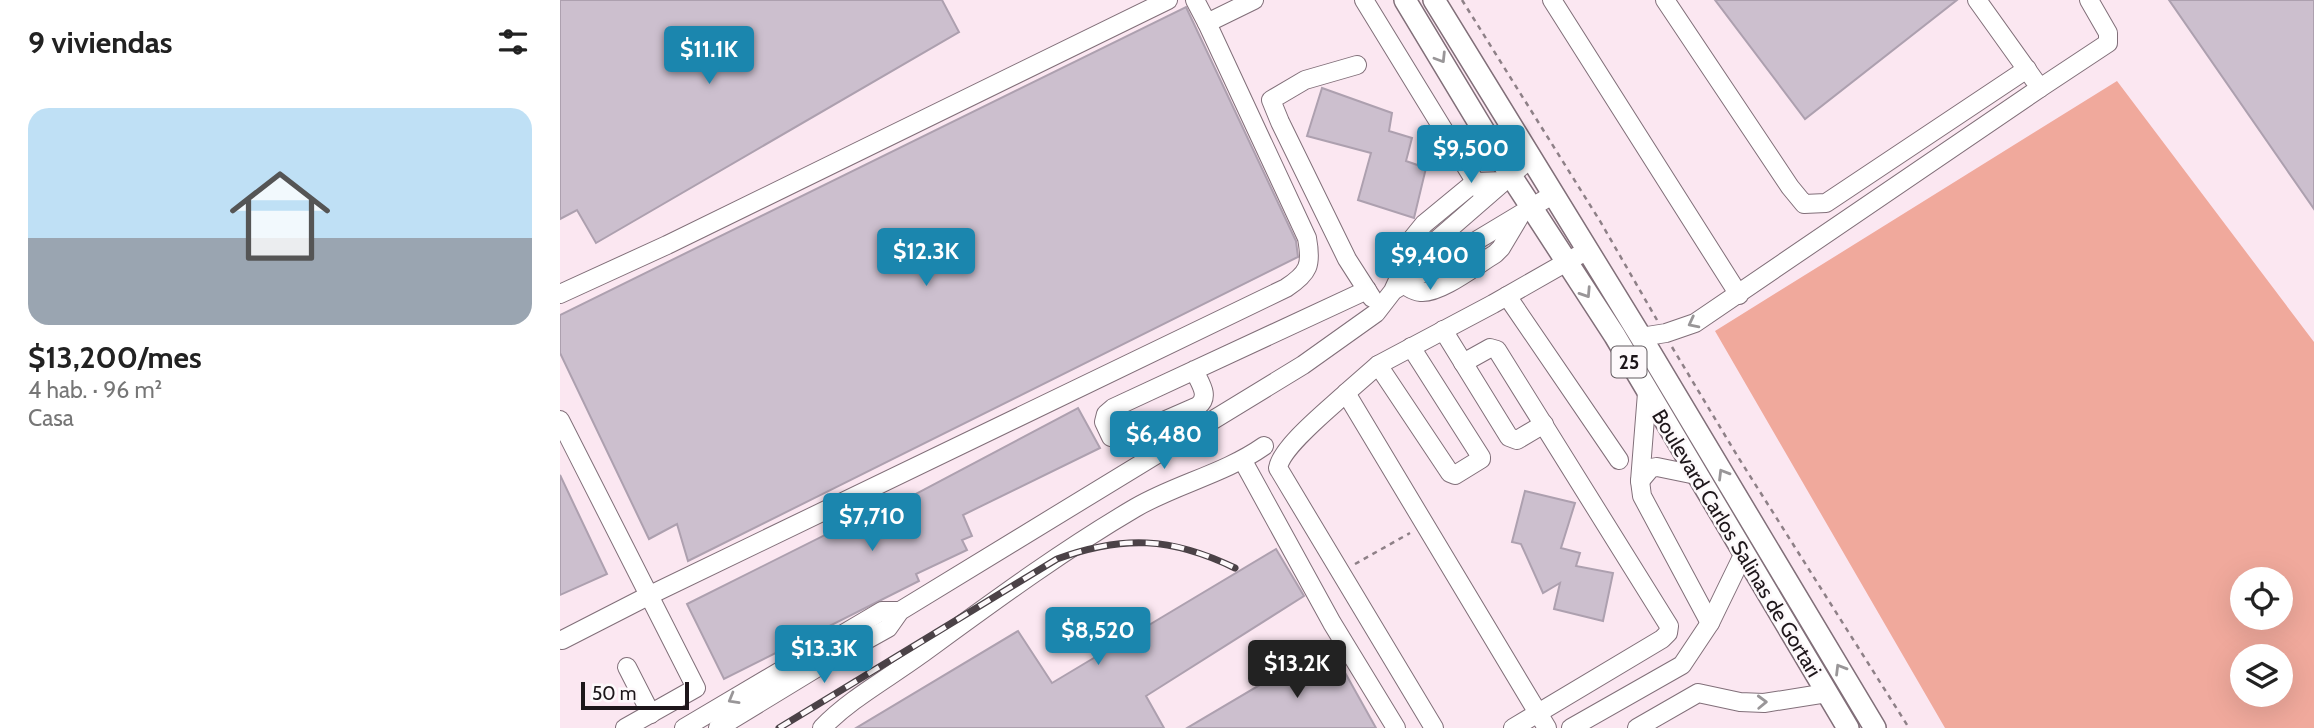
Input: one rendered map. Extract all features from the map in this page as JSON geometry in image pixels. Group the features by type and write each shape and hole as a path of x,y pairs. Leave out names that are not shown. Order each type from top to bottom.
{"main road":[{"name":"Boulevard Carlos Salinas de Gortari","path":"1405,0 1526,212 1566,262 1615,336 1848,728"},
{"name":"Boulevard Carlos Salinas de Gortari","path":"1434,0 1641,337 1875,728"}],"street":[{"path":"560,295 1168,0"},
{"path":"562,640 1298,281 1308,269 1310,255 1307,238 1195,0"},
{"path":"1207,23 1254,0"},
{"path":"1364,0 1485,198"},
{"path":"1552,0 1739,295"},
{"path":"1665,0 1804,204 1826,203 2027,69"},
{"path":"1977,0 2040,89"},
{"path":"1641,337 1664,334 1691,325 1739,295 2108,43 2108,33 2089,0"},
{"path":"1244,103 1259,98 1270,100 1305,80 1357,65"},
{"path":"1270,100 1347,259 1379,310"},
{"path":"684,728 714,723 888,628 900,611 1303,365 1379,310 1398,284 1412,258 1531,158"},
{"path":"1398,284 1404,254 1410,240 1424,224 1475,181 1508,178"},
{"path":"1398,284 1466,249 1497,240 1526,212 1554,194"},
{"path":"1451,227 1466,249"},
{"path":"1398,284 1420,292 1435,290 1495,254 1497,240"},
{"path":"1434,728 1278,468 1279,462 1293,443 1378,365 1586,251"},
{"path":"1194,370 1205,397 1198,406 1127,436 1111,437 1104,422 1106,414 1113,408 1194,370 1367,290"},
{"path":"1507,296 1619,460"},
{"path":"1443,330 1511,439 1520,438 1544,424"},
{"path":"1378,365 1450,473 1459,474 1481,460 1481,457 1411,347"},
{"path":"1463,363 1490,348 1495,348 1669,626 1665,637 1543,721 1513,728"},
{"path":"1346,393 1543,721"},
{"path":"1647,393 1640,481 1642,496 1710,623"},
{"path":"560,421 714,723"},
{"path":"822,728 839,710 1040,568 1137,507 1243,461 1264,446"},
{"path":"1243,461 1332,623 1396,728"},
{"path":"1640,481 1651,468 1657,467 1696,475"},
{"path":"1571,728 1682,665 1710,623 1744,555"},
{"path":"1682,665 1698,693"},
{"path":"627,667 651,714"},
{"path":"625,728 696,688"},
{"path":"1637,728 1698,693 1740,702 1764,703 1827,693"}],"path":[{"path":"1462,0 1601,221 1664,334 1738,457 1909,728"},
{"path":"1341,573 1425,524"}],"shaded area":[{"path":"2117,81 2314,342 2314,728 1945,728 1715,331"}],"building":[{"path":"560,0 942,0 959,32 596,243 577,210 560,219"},
{"path":"1715,0 1957,0 1805,119"},
{"path":"2169,0 2314,0 2314,209"},
{"path":"1186,7 1296,241 1298,257 688,561 677,524 649,539 560,353 560,315"},
{"path":"1322,88 1392,113 1389,131 1412,138 1406,161 1426,168 1414,218 1358,200 1371,153 1307,136"},
{"path":"1078,408 1100,448 963,515 972,536 962,540 967,550 916,574 919,581 724,679 687,604 883,506 887,515 910,501 908,498"},
{"path":"560,475 607,574 560,595"},
{"path":"1525,491 1575,503 1561,548 1580,553 1576,566 1613,573 1603,621 1554,609 1560,583 1543,593 1521,544 1512,542"},
{"path":"1276,549 1304,596 1146,696 1164,728 856,728 1018,631 1052,683"},
{"path":"1329,644 1376,728 1187,728"}],"railway":[{"path":"779,728 1057,559 1104,546 1147,543 1189,550 1235,568"}]}
